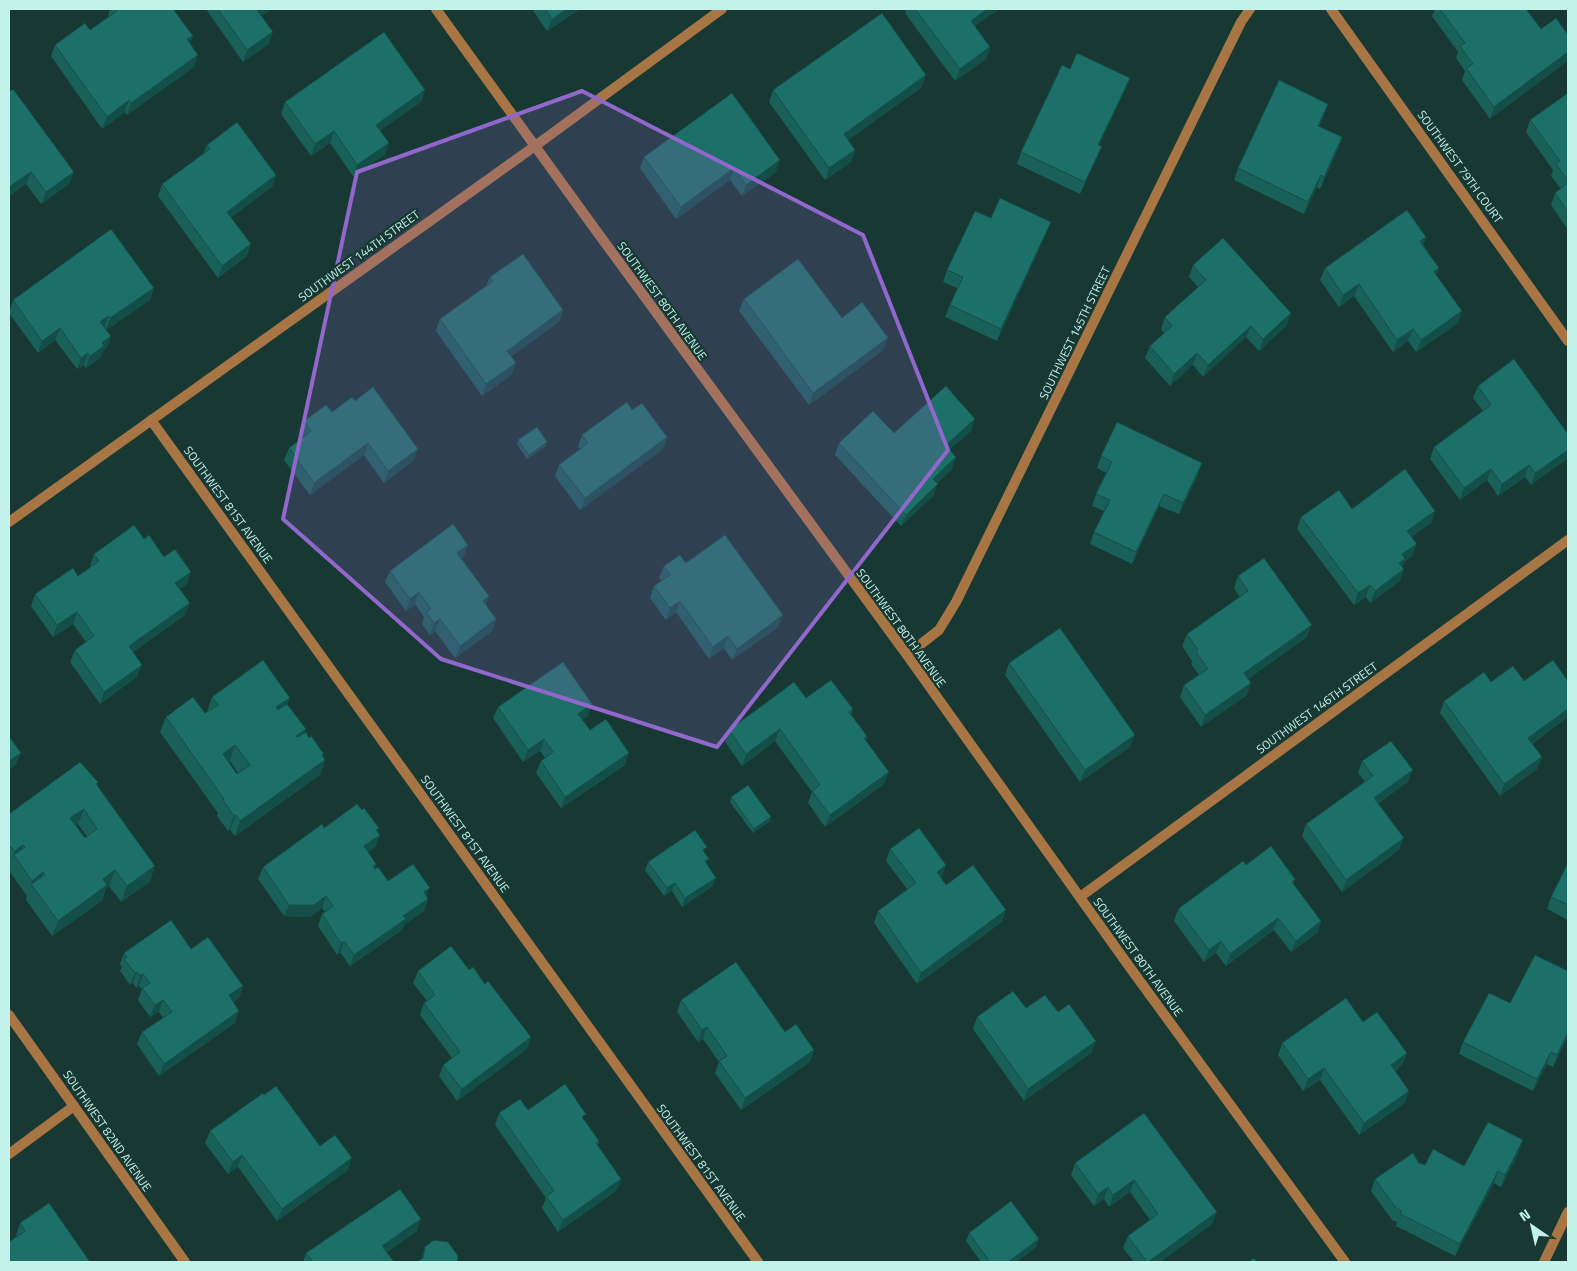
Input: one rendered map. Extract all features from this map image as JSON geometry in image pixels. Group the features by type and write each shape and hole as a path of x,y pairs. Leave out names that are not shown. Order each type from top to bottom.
{"street":[{"name":"SOUTHWEST 80TH AVENUE","path":"436,9 906,655 1131,969 1346,1262"},
{"name":"SOUTHWEST 144TH STREET","path":"9,522 722,9"},
{"name":"SOUTHWEST 145TH STREET","path":"906,655 938,630 956,602 1241,22 1250,9"},
{"name":"SOUTHWEST 79TH COURT","path":"1331,9 1568,340"},
{"name":"SOUTHWEST 81ST AVENUE","path":"151,420 758,1262"},
{"name":"SOUTHWEST 146TH STREET","path":"1080,897 1568,540"},
{"name":"SOUTHWEST 82ND AVENUE","path":"9,1015 185,1262"},
{"path":"9,1154 74,1106"},
{"path":"1544,1262 1568,1212"}],"highlighted area":[{"path":"582,91 863,235 948,450 717,747 441,659 283,519 357,172"}],"building":[{"path":"116,9 173,9 193,36 187,39 198,55 131,103 129,100 107,117 55,45 85,23 90,30 117,11"},
{"path":"218,9 259,9 257,10 273,32 247,50"},
{"path":"545,9 567,9 552,19"},
{"path":"915,9 987,9 971,21 990,47 960,69"},
{"path":"1440,9 1526,9 1541,29 1556,18 1568,35 1568,52 1494,107 1466,68 1473,64 1460,46 1465,43"},
{"path":"882,13 926,75 844,134 855,150 829,168 773,90"},
{"path":"384,32 425,90 376,125 389,143 357,165 334,131 315,144 285,102"},
{"path":"1077,53 1130,78 1098,145 1102,146 1085,182 1021,152 1062,65 1070,69"},
{"path":"1279,80 1328,104 1318,126 1342,137 1324,177 1321,175 1308,202 1238,168"},
{"path":"13,89 74,172 46,192 31,172 9,187 9,92"},
{"path":"732,93 780,160 746,185 734,168 681,207 644,157"},
{"path":"1568,93 1568,181 1556,164 1560,161 1530,120"},
{"path":"237,122 276,175 227,212 251,244 222,266 162,184 210,149 207,145"},
{"path":"1568,183 1568,212 1555,193"},
{"path":"1000,198 1051,222 1001,329 950,305 963,277 947,270 975,211 991,218"},
{"path":"1407,210 1426,237 1420,241 1439,268 1434,272 1462,311 1421,340 1413,329 1397,340 1359,284 1343,295 1325,268"},
{"path":"111,229 154,288 110,318 108,316 100,322 111,336 102,343 104,346 90,356 88,353 81,358 60,328 42,341 13,300"},
{"path":"1223,238 1291,313 1263,339 1251,326 1208,365 1197,353 1174,374 1150,346 1172,326 1165,317 1206,280 1193,265"},
{"path":"523,254 563,310 507,351 516,363 486,384 440,319 493,281 490,277"},
{"path":"798,259 842,318 862,302 888,338 813,393 744,299"},
{"path":"1514,359 1568,434 1568,450 1535,473 1529,465 1502,484 1491,469 1464,488 1434,447 1491,405 1478,386"},
{"path":"946,386 975,419 946,445 956,457 933,479 938,484 906,515 839,443 873,411 894,433"},
{"path":"373,387 418,449 388,471 368,443 314,483 289,448 311,431 304,421 326,405 332,412 352,397 355,401"},
{"path":"627,402 632,410 642,403 667,437 585,498 559,465 588,443 582,435"},
{"path":"1117,422 1202,463 1183,503 1164,494 1136,552 1094,532 1110,500 1096,494 1112,462 1101,456"},
{"path":"537,427 547,442 529,455 518,440"},
{"path":"1405,469 1435,511 1407,531 1417,544 1402,554 1405,559 1399,563 1404,569 1375,591 1370,585 1358,593 1301,517 1339,490 1352,509"},
{"path":"453,524 468,545 457,553 489,596 483,601 496,619 460,646 440,619 434,623 426,612 431,609 419,592 410,599 390,571"},
{"path":"134,525 144,539 149,535 164,557 175,549 191,572 175,583 190,603 129,646 142,665 104,692 75,650 94,636 77,612 57,625 35,594 73,568 78,576 99,561 94,554"},
{"path":"725,535 783,615 737,649 728,636 713,647 680,601 670,608 654,586 670,575 664,566 680,555 686,563"},
{"path":"1264,558 1312,625 1244,673 1251,683 1205,715 1184,685 1208,669 1196,652 1198,650 1187,634 1248,591 1238,576"},
{"path":"1060,628 1135,735 1085,770 1009,663"},
{"path":"263,660 290,698 276,707 278,710 287,704 306,729 296,736 298,737 306,732 309,738 311,736 324,754 322,755 325,760 240,821 236,815 234,816 166,717 193,697 205,713 218,705 212,697","holes":["235,745 250,765 237,774 223,754"]},
{"path":"1553,660 1568,681 1568,709 1528,738 1542,757 1504,784 1444,701 1484,672 1491,682 1513,666 1524,681"},
{"path":"563,662 592,704 578,714 590,730 606,719 629,753 565,797 541,761 553,752 544,739 528,750 498,707"},
{"path":"831,680 853,709 849,712 867,736 864,738 889,772 830,815 812,791 820,785 780,729 746,754 729,730 794,682 806,698"},
{"path":"9,736 21,753 9,761"},
{"path":"1391,741 1413,770 1374,798 1404,838 1346,880 1306,824 1373,776 1362,761"},
{"path":"80,762 98,782 96,784 155,866 127,886 115,870 103,879 107,885 58,921 31,884 45,875 43,872 32,881 14,855 25,847 23,845 15,851 9,847 9,814","holes":["84,809 97,829 85,838 70,818"]},
{"path":"748,785 771,817 754,829 731,797"},
{"path":"357,804 362,810 364,808 379,828 376,830 380,835 364,846 376,864 373,866 375,869 378,867 388,881 413,864 430,888 424,892 428,899 403,916 406,919 354,955 344,941 341,943 322,914 333,906 326,896 314,905 289,905 263,867 322,824 324,828"},
{"path":"919,828 946,865 937,872 946,885 973,865 1006,910 921,973 878,911 916,883 890,849"},
{"path":"695,830 707,847 703,850 709,859 705,861 716,878 685,898 675,883 667,888 648,862"},
{"path":"1271,846 1295,879 1292,882 1321,921 1296,941 1278,918 1230,954 1221,941 1209,950 1178,909 1243,861 1246,865"},
{"path":"1568,863 1568,905 1551,897"},
{"path":"171,920 191,949 208,937 243,986 229,995 239,1011 164,1064 142,1032 172,1012 163,1000 155,1005 142,988 150,983 143,974 140,976 137,972 135,973 124,959 127,957 124,953"},
{"path":"451,946 469,970 473,967 485,984 488,981 531,1037 462,1089 443,1065 460,1052 424,1003 435,995 418,971"},
{"path":"1535,955 1568,971 1568,1032 1557,1055 1551,1052 1537,1079 1463,1042 1489,993 1510,1003"},
{"path":"736,962 785,1032 796,1024 814,1050 745,1098 719,1061 727,1056 707,1027 702,1030 681,1000"},
{"path":"1013,991 1026,1008 1045,995 1058,1012 1069,1004 1096,1041 1028,1089 977,1017"},
{"path":"1346,998 1363,1022 1377,1012 1407,1053 1391,1065 1409,1091 1364,1123 1324,1068 1308,1079 1282,1043"},
{"path":"565,1084 586,1114 582,1117 599,1141 596,1143 621,1179 563,1220 546,1196 554,1191 499,1113 520,1099 528,1110"},
{"path":"276,1086 320,1146 335,1135 352,1158 282,1209 242,1155 233,1162 210,1131 263,1093 264,1095"},
{"path":"1144,1113 1217,1212 1148,1262 1128,1236 1158,1214 1134,1180 1113,1195 1108,1187 1098,1194 1075,1163"},
{"path":"1488,1122 1523,1140 1505,1175 1498,1171 1460,1244 1400,1214 1402,1211 1396,1208 1375,1179 1413,1153 1419,1163 1425,1165 1433,1149 1464,1166"},
{"path":"400,1189 421,1219 382,1246 394,1262 313,1262 306,1253"},
{"path":"1011,1201 1039,1239 1008,1262 990,1262 969,1233"},
{"path":"49,1203 90,1262 9,1262 9,1242 25,1231 20,1223"},
{"path":"434,1240 448,1242 458,1256 457,1262 417,1262 423,1258 425,1247"},
{"path":"1254,1258 1257,1262 1248,1262"}]}
